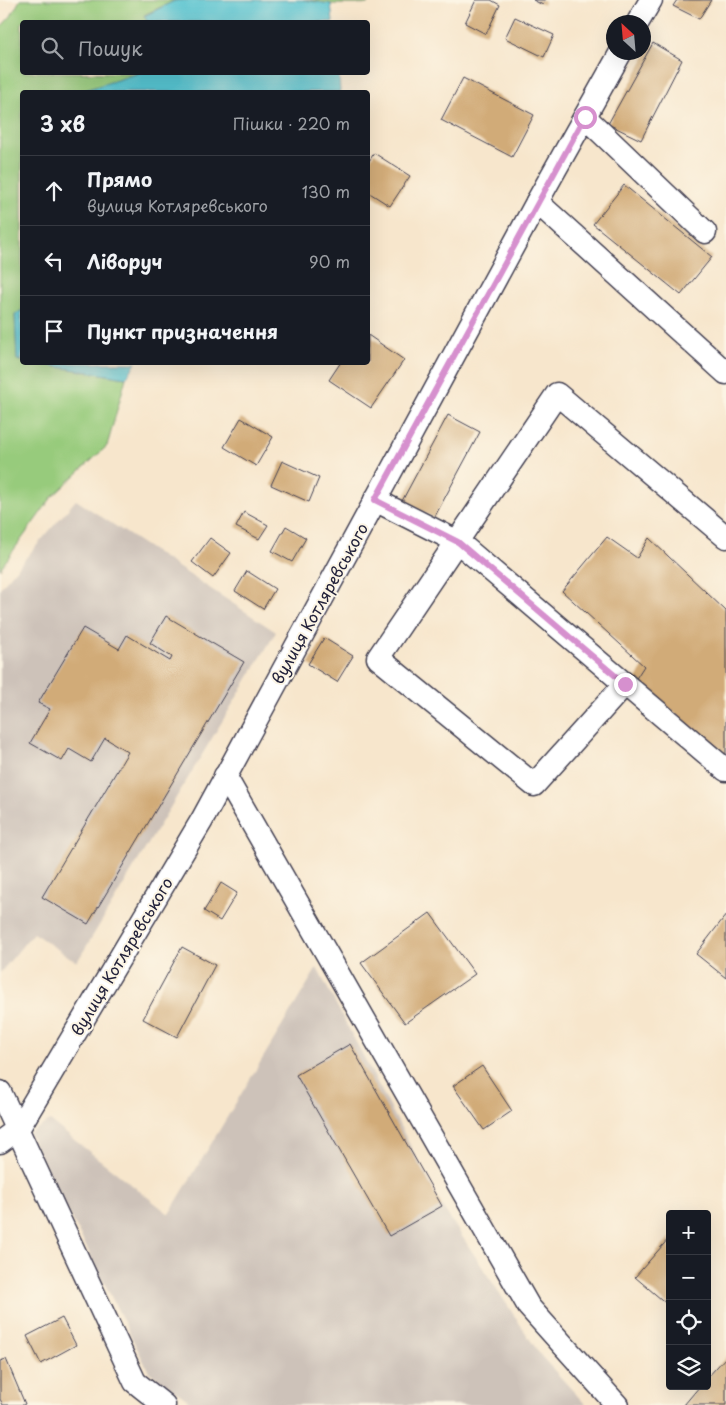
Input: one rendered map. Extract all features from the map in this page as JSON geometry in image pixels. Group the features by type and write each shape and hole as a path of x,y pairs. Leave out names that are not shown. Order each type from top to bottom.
{"street":[{"path":"642,15 651,0"},
{"name":"вулиця Котляревського","path":"0,1142 18,1129 202,820 537,202 617,60"},
{"path":"585,117 705,232"},
{"path":"537,202 726,373"},
{"path":"625,684 534,785 378,658 556,394 726,537"},
{"path":"375,500 458,542 726,770"},
{"path":"225,776 529,1307 617,1405"},
{"path":"0,1092 136,1382 164,1405"}],"shaded area":[{"path":"76,500 276,632 77,962 33,933 0,973 0,588"},
{"path":"317,968 442,1206 541,1356 586,1405 195,1405 149,1372 29,1133 50,1121 169,1214"}],"green space":[{"path":"20,0 183,0 174,1 144,15 147,20 20,20 20,75 135,75 86,90 20,90 20,311 15,315 17,360 20,361 20,365 45,365 126,378 107,446 52,497 0,569 0,28 11,16"},
{"path":"303,0 370,0 367,4 331,4"}],"water":[{"path":"303,0 331,4 333,20 147,20 144,16 174,1"},
{"path":"133,75 339,75 340,90 85,90"},
{"path":"20,311 20,361 17,360 15,315"},
{"path":"45,365 135,365 126,378"}],"building":[{"path":"476,0 491,0 500,5 486,34 465,23"},
{"path":"533,0 545,0 543,5"},
{"path":"677,0 711,0 699,19 673,6"},
{"path":"515,17 554,35 544,57 505,38"},
{"path":"653,43 682,60 641,140 608,124 644,60 651,60 651,47"},
{"path":"463,78 534,115 512,157 441,120"},
{"path":"374,153 410,176 390,206 370,193 370,160"},
{"path":"624,185 712,257 681,295 593,224"},
{"path":"370,336 404,360 371,408 329,380 339,365 370,365"},
{"path":"448,415 480,432 434,518 402,501"},
{"path":"241,418 273,437 256,466 224,447"},
{"path":"282,461 319,478 309,502 271,485"},
{"path":"244,512 268,525 259,539 236,527"},
{"path":"286,526 306,538 292,562 272,551"},
{"path":"607,537 637,558 649,538 726,611 726,757 635,680 644,666 562,591"},
{"path":"210,538 231,553 213,578 192,562"},
{"path":"247,571 275,589 263,609 235,591"},
{"path":"166,616 244,662 88,924 42,897 128,752 105,738 91,762 69,749 62,761 30,743 50,709 38,703 83,628 119,649 127,635 170,661 172,657 150,643"},
{"path":"324,638 353,656 337,682 308,664"},
{"path":"221,883 237,893 220,921 204,911"},
{"path":"430,913 475,974 405,1023 361,963"},
{"path":"726,915 726,978 696,954"},
{"path":"182,947 215,965 177,1037 143,1019"},
{"path":"350,1044 442,1206 389,1236 296,1075"},
{"path":"482,1066 512,1111 484,1130 453,1086"},
{"path":"666,1242 666,1303 635,1277"},
{"path":"62,1318 76,1345 41,1364 27,1336"},
{"path":"726,1357 726,1405 684,1405 697,1390 711,1390 711,1374"},
{"path":"6,1359 25,1404 23,1405 3,1405 0,1399 0,1361"}],"route":[{"path":"585,117 375,500 458,542 625,684"}]}
